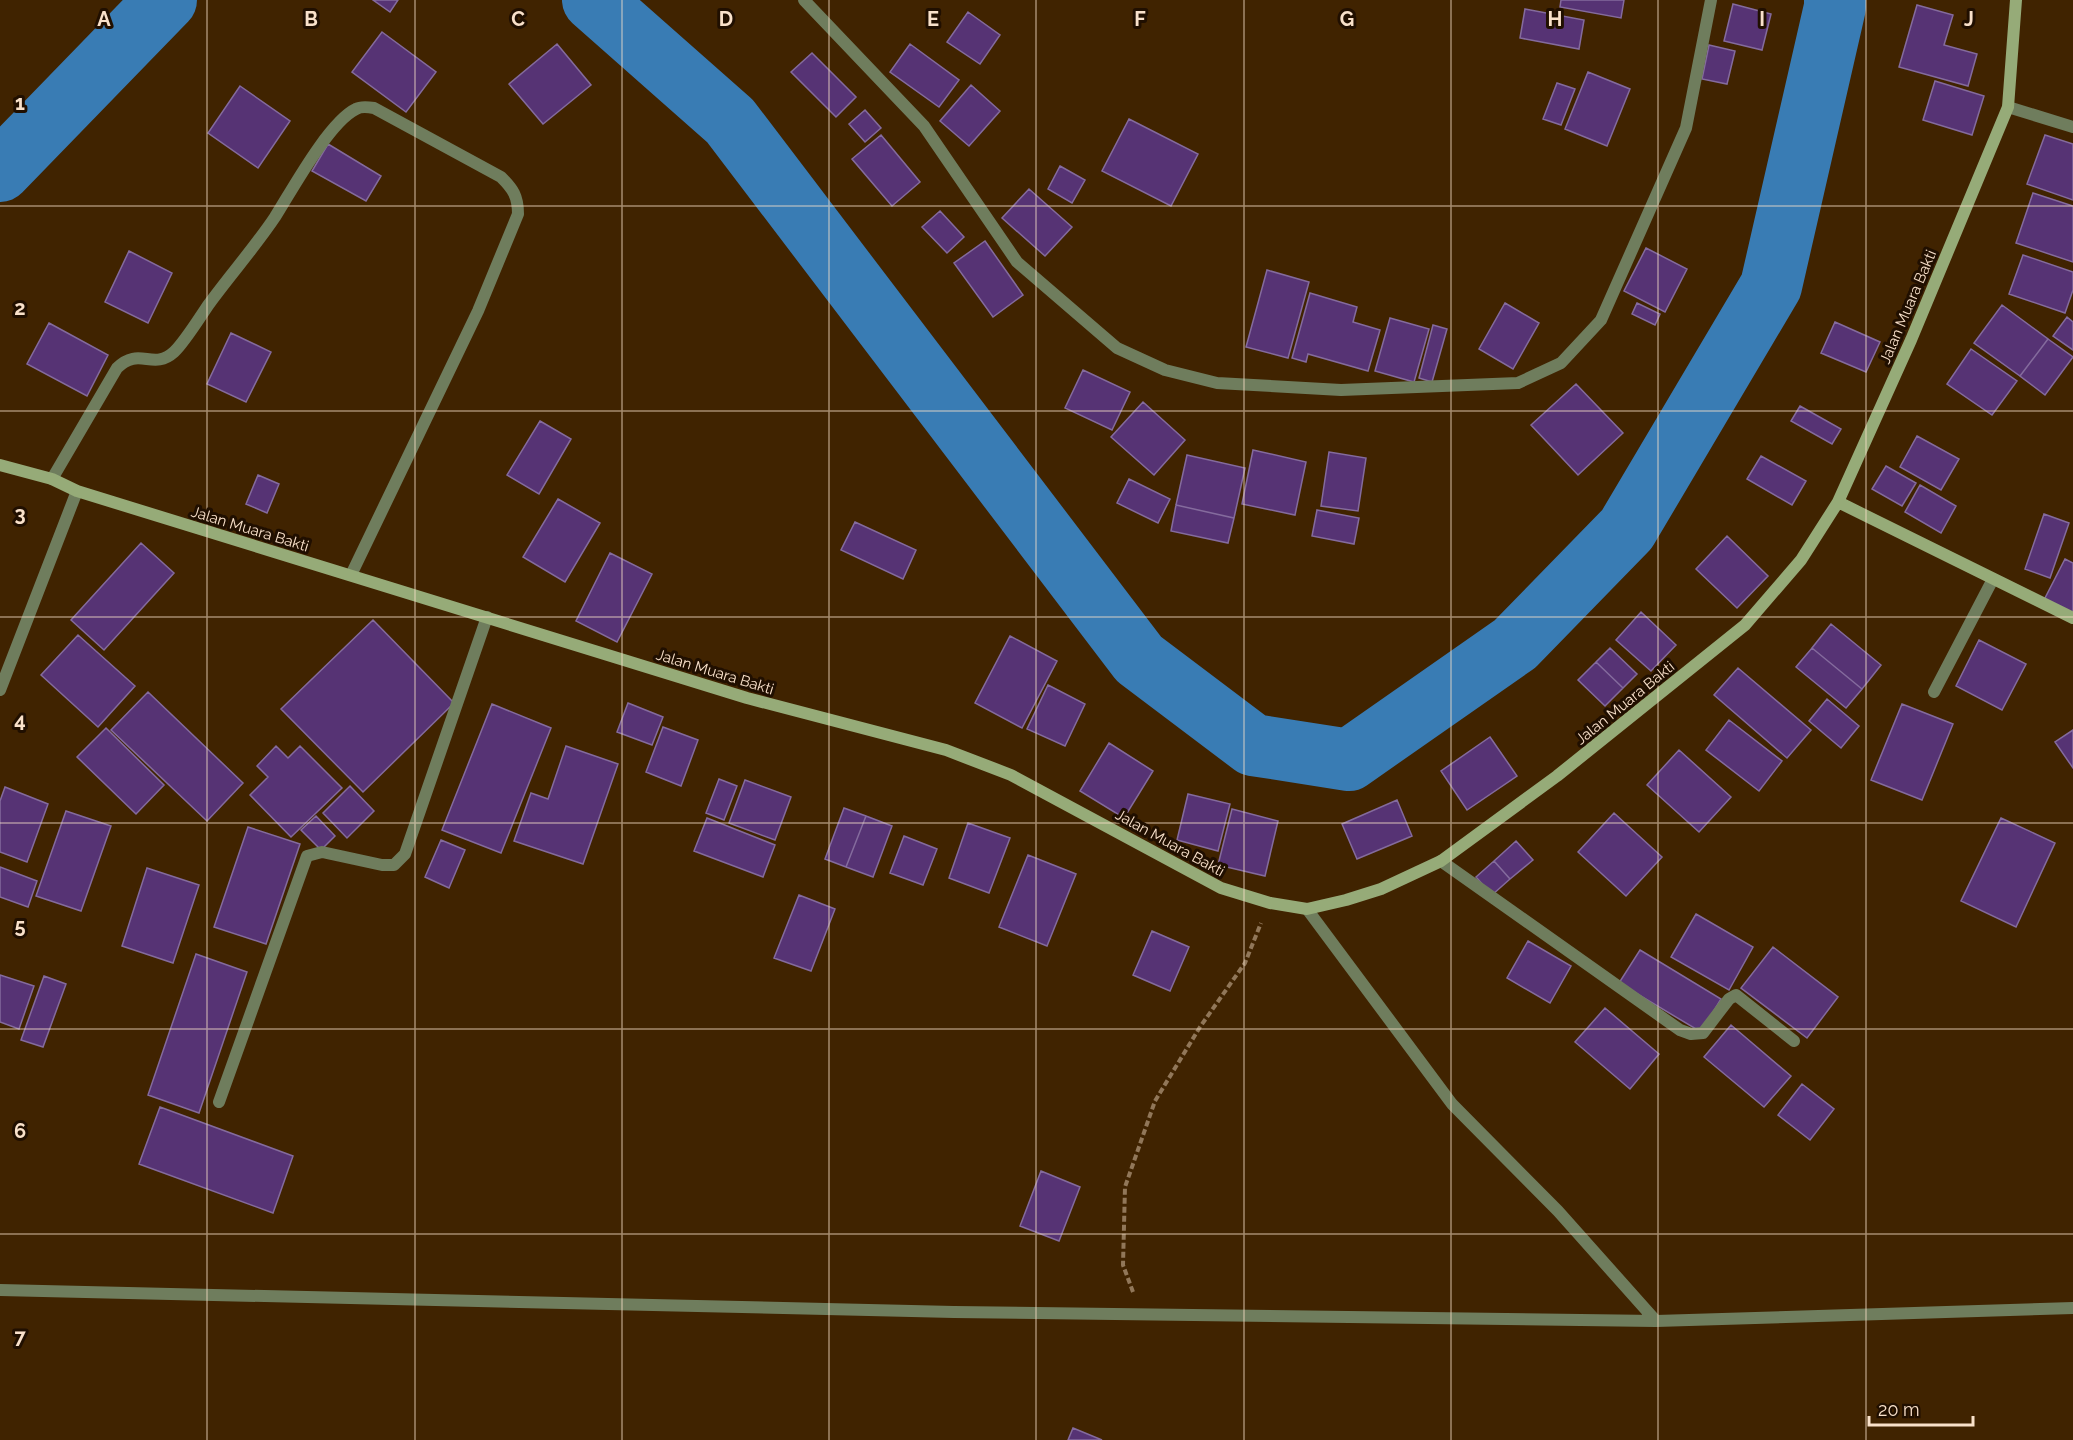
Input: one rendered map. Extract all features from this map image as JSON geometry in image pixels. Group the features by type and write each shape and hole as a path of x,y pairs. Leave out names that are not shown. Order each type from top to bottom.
{"street":[{"path":"808,2 924,126 1017,262 1117,348 1165,370 1217,382 1341,390 1518,383 1561,363 1601,320 1686,128 1711,0"},
{"name":"Jalan Muara Bakti","path":"0,465 52,479 77,492 747,698 946,750 1011,775 1221,888 1269,903 1307,909 1381,889 1441,861 1557,776 1745,625 1801,560 1838,502 1911,340 2008,107 2016,0"},
{"path":"52,479 117,368 125,360 131,358 160,360 176,351 270,224 327,135 342,118 358,107 374,108 501,177 514,190 518,202 518,214 478,311 351,575"},
{"path":"2008,107 2073,127"},
{"path":"0,690 77,492"},
{"path":"1838,502 2073,618"},
{"path":"1934,692 1993,579"},
{"path":"219,1102 307,856 322,852 382,865 394,865 405,854 487,617"},
{"path":"1441,861 1680,1030 1691,1034 1703,1033 1729,999 1736,995 1794,1041"},
{"path":"1307,909 1452,1104 1558,1211 1656,1321"},
{"path":"0,1290 954,1312 1656,1321 2073,1308"}],"path":[{"path":"1141,1314 1123,1265 1125,1187 1155,1101 1200,1027 1245,963 1269,903"}],"building":[{"path":"373,0 398,0 390,12"},
{"path":"1561,0 1624,0 1621,18 1560,7"},
{"path":"1733,4 1771,14 1762,50 1724,41"},
{"path":"1917,5 1953,15 1944,45 1977,54 1968,86 1899,67"},
{"path":"1525,9 1584,20 1579,49 1520,38"},
{"path":"968,12 1000,35 980,64 947,42"},
{"path":"382,32 436,72 406,112 352,72"},
{"path":"557,44 591,85 543,124 509,84"},
{"path":"910,44 959,80 939,107 890,72"},
{"path":"1709,45 1735,51 1727,84 1702,79"},
{"path":"812,53 856,97 836,117 791,72"},
{"path":"1588,72 1630,89 1607,146 1565,129"},
{"path":"1935,81 1984,96 1972,135 1923,120"},
{"path":"1557,83 1575,89 1561,125 1543,119"},
{"path":"971,85 1000,111 969,146 940,121"},
{"path":"240,86 290,121 258,168 208,133"},
{"path":"865,110 881,128 865,142 849,124"},
{"path":"1129,119 1198,154 1171,206 1102,171"},
{"path":"881,135 920,182 892,206 852,159"},
{"path":"2045,135 2073,144 2073,200 2027,184"},
{"path":"328,144 381,176 366,201 312,171"},
{"path":"1060,166 1085,180 1072,203 1048,189"},
{"path":"1029,189 1072,227 1045,256 1002,218"},
{"path":"2033,193 2073,206 2073,262 2016,243"},
{"path":"940,211 964,237 947,253 922,227"},
{"path":"985,241 1023,295 993,317 954,263"},
{"path":"1646,248 1687,269 1665,312 1624,291"},
{"path":"129,251 172,273 148,323 105,302"},
{"path":"2023,255 2073,272 2073,290 2065,313 2009,294"},
{"path":"1267,270 1309,282 1288,358 1246,347"},
{"path":"1310,293 1357,307 1353,322 1380,330 1368,371 1308,354 1306,362 1292,358"},
{"path":"1505,303 1539,323 1513,369 1479,349"},
{"path":"1637,303 1660,314 1655,325 1632,314"},
{"path":"2002,305 2048,339 2020,376 1974,343"},
{"path":"2067,317 2073,322 2073,350 2053,336"},
{"path":"1390,318 1429,329 1414,382 1375,371"},
{"path":"1835,322 1880,342 1866,372 1821,353"},
{"path":"49,323 108,355 87,396 27,364"},
{"path":"1433,325 1447,329 1432,382 1419,378"},
{"path":"231,333 271,352 246,402 207,384"},
{"path":"2048,339 2073,357 2045,395 2020,376"},
{"path":"1971,349 2017,381 1992,415 1947,384"},
{"path":"1083,370 1130,392 1112,430 1065,408"},
{"path":"1576,384 1623,433 1578,475 1531,425"},
{"path":"1143,402 1185,440 1154,475 1111,437"},
{"path":"1800,406 1841,429 1832,444 1791,421"},
{"path":"540,421 571,439 539,494 507,475"},
{"path":"1917,436 1959,459 1941,490 1900,467"},
{"path":"1253,450 1306,462 1295,515 1242,504"},
{"path":"1329,452 1366,458 1358,511 1321,506"},
{"path":"1187,455 1245,468 1234,518 1176,505"},
{"path":"1761,456 1806,481 1792,505 1747,479"},
{"path":"1886,466 1916,483 1902,506 1872,489"},
{"path":"258,475 279,484 267,513 246,504"},
{"path":"1129,479 1170,499 1158,523 1117,503"},
{"path":"1920,485 1956,506 1941,533 1905,512"},
{"path":"558,499 600,523 565,582 523,557"},
{"path":"1176,505 1234,518 1228,543 1171,531"},
{"path":"1317,510 1359,518 1354,544 1312,536"},
{"path":"2044,514 2069,523 2050,578 2025,569"},
{"path":"855,522 916,550 903,579 841,550"},
{"path":"1727,536 1768,576 1737,608 1696,569"},
{"path":"141,543 174,573 104,650 71,620"},
{"path":"610,553 652,574 617,642 576,621"},
{"path":"2065,559 2073,563 2073,616 2043,602"},
{"path":"1641,612 1676,645 1651,671 1616,640"},
{"path":"373,620 454,703 363,792 281,709"},
{"path":"1831,624 1881,665 1862,689 1812,648"},
{"path":"78,635 135,686 98,727 41,675"},
{"path":"1010,636 1057,661 1022,728 975,703"},
{"path":"1979,640 2026,664 2002,710 1956,686"},
{"path":"1610,648 1637,674 1623,688 1596,662"},
{"path":"1812,648 1862,689 1846,708 1796,667"},
{"path":"1596,662 1623,688 1605,706 1578,680"},
{"path":"1738,668 1811,730 1787,758 1714,695"},
{"path":"1048,685 1085,704 1065,746 1027,729"},
{"path":"148,692 243,783 207,821 111,730"},
{"path":"1827,699 1859,726 1841,748 1809,721"},
{"path":"628,703 663,717 652,745 617,732"},
{"path":"492,704 551,728 501,853 442,830"},
{"path":"1902,704 1953,724 1922,800 1871,780"},
{"path":"1729,720 1782,761 1759,791 1706,750"},
{"path":"663,727 698,740 681,786 646,772"},
{"path":"106,728 164,785 136,814 77,757"},
{"path":"2073,730 2073,768 2055,742"},
{"path":"1490,737 1517,776 1467,810 1441,771"},
{"path":"1109,743 1153,771 1124,818 1080,791"},
{"path":"276,746 288,758 300,746 342,788 291,837 250,795 268,777 257,766"},
{"path":"566,746 618,764 583,864 514,841 531,793 548,799"},
{"path":"1679,750 1731,797 1699,832 1647,785"},
{"path":"719,779 737,786 724,820 706,813"},
{"path":"745,780 791,797 775,840 729,823"},
{"path":"350,786 374,811 347,838 323,813"},
{"path":"5,787 48,804 27,862 0,852 0,801"},
{"path":"1188,794 1230,804 1218,851 1177,840"},
{"path":"1397,800 1412,836 1357,859 1342,824"},
{"path":"844,808 866,816 846,867 825,859"},
{"path":"1232,809 1278,821 1265,876 1218,865"},
{"path":"66,811 111,826 81,911 36,896"},
{"path":"1614,813 1662,857 1626,896 1578,852"},
{"path":"316,816 335,836 321,850 301,830"},
{"path":"866,816 892,826 873,877 846,867"},
{"path":"707,818 775,845 763,877 694,851"},
{"path":"2001,818 2055,843 2016,927 1961,901"},
{"path":"968,823 1010,838 989,893 949,878"},
{"path":"248,827 300,844 266,944 214,927"},
{"path":"904,836 937,849 923,885 890,873"},
{"path":"441,840 465,850 449,888 425,877"},
{"path":"1516,841 1533,860 1510,879 1494,861"},
{"path":"1028,855 1076,874 1047,946 999,927"},
{"path":"1494,861 1510,879 1492,895 1476,877"},
{"path":"0,867 37,881 28,907 0,897"},
{"path":"147,868 199,885 173,963 122,946"},
{"path":"799,895 835,909 811,971 774,958"},
{"path":"1696,914 1753,947 1729,990 1671,957"},
{"path":"1152,931 1189,947 1170,991 1133,975"},
{"path":"1528,941 1571,966 1550,1003 1507,978"},
{"path":"1773,947 1838,997 1807,1038 1741,988"},
{"path":"1640,950 1721,999 1701,1032 1619,983"},
{"path":"196,954 247,972 199,1113 148,1095"},
{"path":"0,975 34,986 19,1029 0,1022"},
{"path":"44,976 66,984 43,1047 21,1040"},
{"path":"1605,1008 1659,1054 1630,1089 1575,1042"},
{"path":"1731,1025 1791,1076 1764,1107 1704,1057"},
{"path":"1802,1084 1834,1109 1810,1140 1778,1115"},
{"path":"160,1107 293,1156 273,1213 139,1164"},
{"path":"1041,1171 1080,1187 1059,1241 1020,1226"},
{"path":"1073,1428 1102,1440 1068,1440"}],"waterway":[{"path":"0,171 166,0"},
{"path":"593,0 730,121 1139,659 1253,745 1349,760 1515,644 1627,529 1771,286 1835,0"}]}
